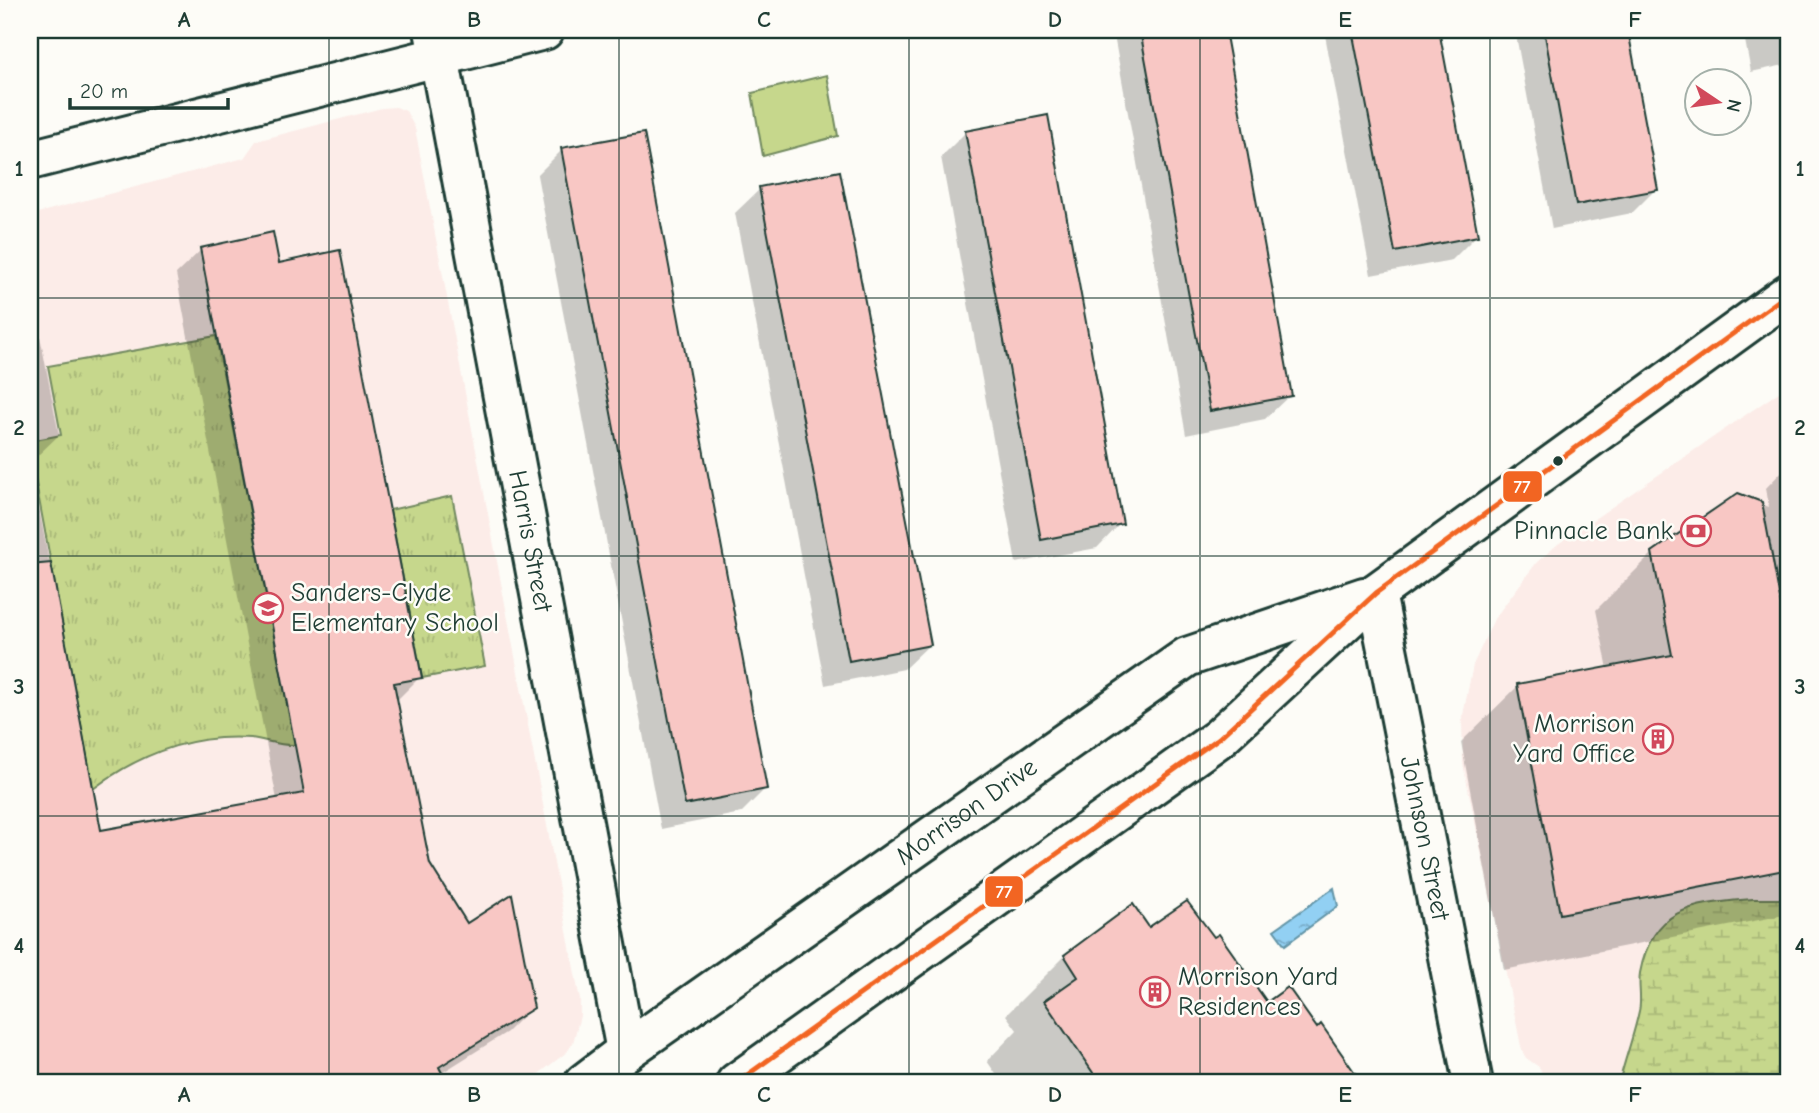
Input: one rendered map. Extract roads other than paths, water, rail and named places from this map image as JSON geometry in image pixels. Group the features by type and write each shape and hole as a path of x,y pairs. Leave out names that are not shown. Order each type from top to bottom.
{"main road":[{"path":"30,160 437,43 544,30"},
{"name":"Harris Street","path":"437,43 626,1051"},
{"name":"Morrison Drive","path":"736,1083 1219,738 1376,593 1789,293"},
{"name":"Morrison Drive","path":"584,1083 1187,657 1376,593"},
{"name":"Johnson Street","path":"1376,593 1473,1083"}],"water":[{"path":"1334,888 1338,906 1285,945 1274,930"}],"place":[{"name":"Pinnacle Bank","path":"1696,531"},
{"name":"Sanders-Clyde Elementary School","path":"268,608"},
{"name":"Morrison Yard Office","path":"1658,739"},
{"name":"Morrison Yard Residences","path":"1155,992"}]}
